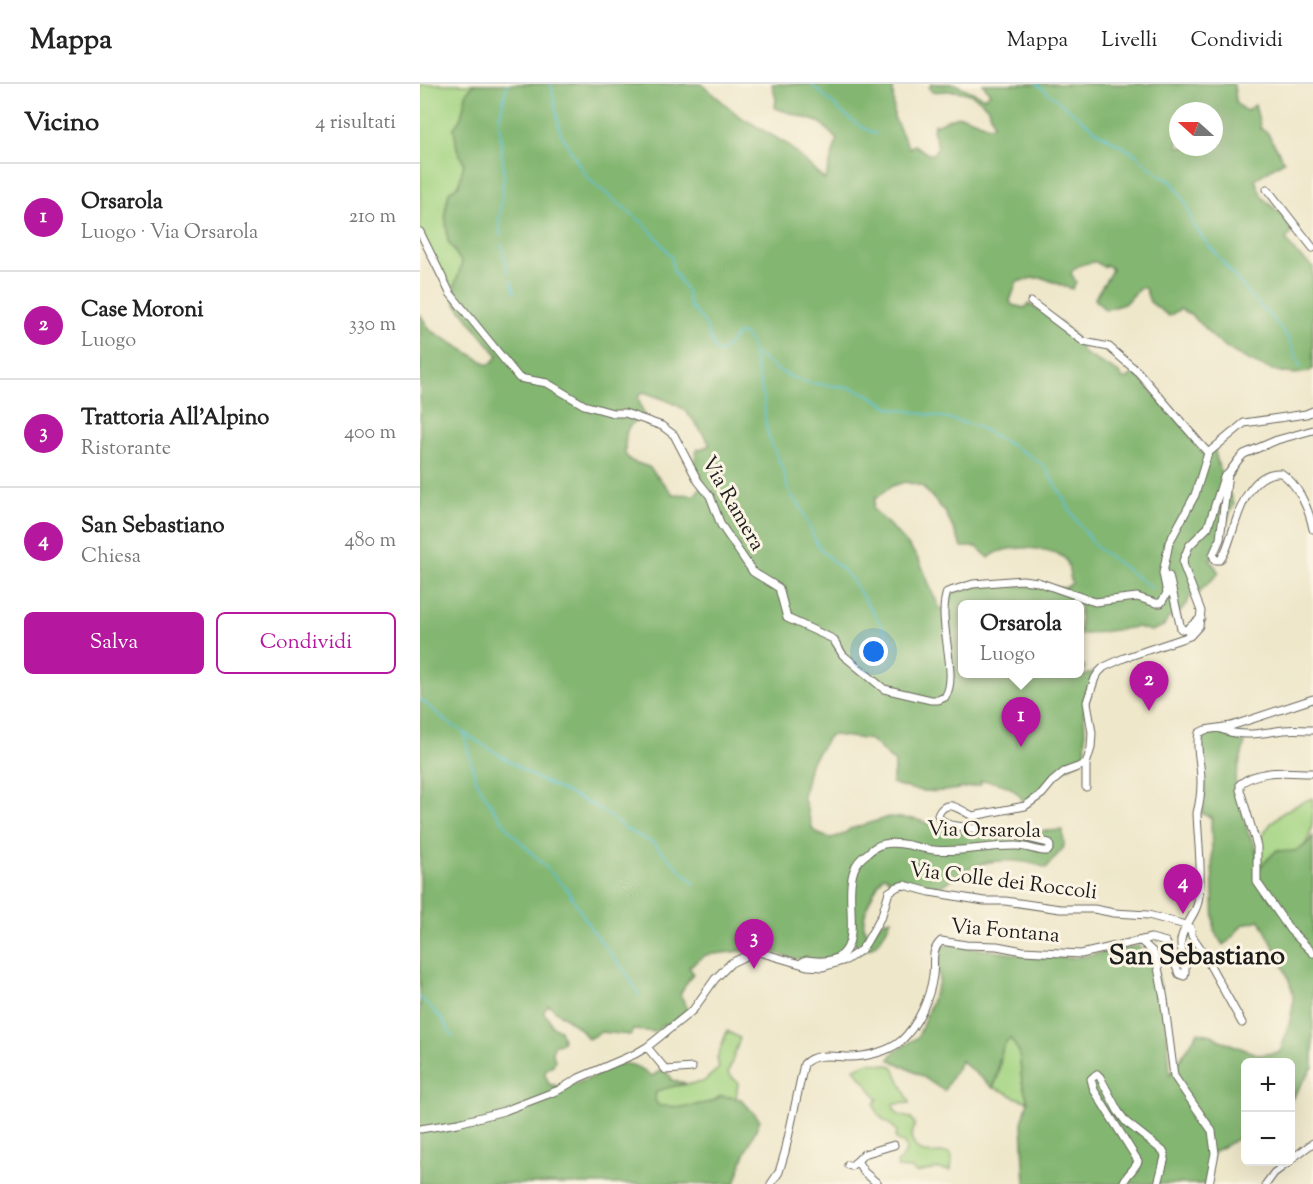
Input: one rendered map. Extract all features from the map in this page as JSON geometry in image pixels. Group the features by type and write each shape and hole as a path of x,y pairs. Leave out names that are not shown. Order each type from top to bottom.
{"street":[{"path":"1267,189 1313,248"},
{"name":"Via Ramera","path":"420,232 450,293 519,378 547,383 584,405 613,413 625,413 662,426 674,435 698,481 710,495 721,525 753,572 779,588 788,618 833,639 843,656 884,689 938,700 945,697 949,691 944,615 944,602 948,592 973,584 1022,580 1038,582 1095,602 1137,597 1158,603 1164,601 1167,593 1163,573 1165,563"},
{"path":"1031,302 1084,342 1108,347 1138,372 1208,453"},
{"path":"1201,618 1186,630 1181,629 1165,563 1169,543 1195,495 1208,453 1244,423 1313,411"},
{"path":"1086,787 1086,764 1091,748 1092,733 1087,702 1095,678 1104,667 1124,658 1142,654 1195,633 1201,618 1201,611 1183,561 1192,541 1208,527 1224,477 1245,454 1277,440 1313,430"},
{"path":"1228,474 1220,539 1214,555 1215,560 1220,560 1225,554 1233,527 1252,487 1257,480 1267,474 1281,473 1287,478 1306,505 1313,529"},
{"path":"1242,1023 1192,936 1190,927 1186,924 1196,909 1198,894 1197,813 1200,801 1200,766 1197,743 1199,733 1230,726 1304,700 1313,699"},
{"path":"1219,728 1235,734 1255,735 1286,730 1313,730"},
{"name":"Via Orsarola","path":"801,963 806,960 830,961 843,954 849,941 854,868 869,851 883,844 904,844 935,850 1014,846 1048,851 1049,843 1011,834 950,825 938,815 947,805 959,808 973,816 1025,806 1042,794 1064,772 1086,764"},
{"path":"1313,773 1271,772 1253,777 1240,784 1257,846 1257,882 1290,930 1313,953"},
{"name":"Via Colle dei Roccoli","path":"420,1130 458,1124 559,1090 579,1078 646,1047 693,1010 715,979 731,963 756,952 807,966 823,967 846,960 861,950 879,921 889,892 904,885 984,901 1148,915 1186,924"},
{"name":"Via Fontana","path":"771,1184 779,1172 785,1152 804,1064 813,1058 825,1056 865,1056 882,1051 899,1042 911,1030 921,1012 933,975 934,951 942,941 1023,951 1081,954 1158,938 1166,942 1179,974 1184,976 1186,969 1181,950 1186,924"},
{"path":"1141,941 1153,951 1157,962 1174,1076 1212,1131 1215,1153 1209,1184"},
{"path":"646,1047 666,1070 692,1068"},
{"path":"1123,1184 1138,1161 1094,1090 1091,1078 1096,1074 1100,1077 1126,1122 1164,1152 1165,1157 1158,1184"},
{"path":"1295,1157 1313,1143"},
{"path":"848,1165 851,1166 864,1154 894,1145"},
{"path":"857,1161 864,1172 878,1184"},
{"path":"1266,1184 1274,1173 1283,1166"}],"green space":[{"path":"420,84 475,84 467,92 461,118 454,128 457,148 464,163 459,185 449,192 445,213 448,241 462,263 455,286 457,305 420,237"},
{"path":"475,84 702,84 739,116 787,144 825,180 837,140 821,123 775,108 776,99 772,84 893,84 894,117 909,148 914,145 928,154 933,154 938,147 933,130 934,125 959,116 990,126 994,124 987,108 974,96 954,91 932,92 929,88 931,84 955,84 985,98 990,93 983,84 1234,84 1236,103 1246,111 1255,105 1261,129 1267,132 1284,161 1255,179 1262,197 1286,219 1291,234 1286,239 1294,251 1313,267 1313,369 1303,373 1277,371 1248,360 1224,346 1186,312 1180,309 1169,316 1150,302 1145,288 1140,288 1124,304 1105,310 1095,299 1112,269 1107,265 1103,267 1096,262 1082,264 1076,268 1071,273 1076,282 1072,289 1043,278 1017,282 1010,301 1012,305 1025,308 1028,304 1053,318 1075,337 1083,353 1118,372 1123,379 1127,379 1134,372 1200,445 1200,450 1204,454 1214,447 1219,468 1234,505 1210,559 1219,573 1199,592 1191,595 1179,613 1169,617 1164,626 1151,631 1137,627 1084,634 1084,600 958,600 958,678 1084,678 1084,675 1095,672 1084,713 1086,756 1052,778 1029,804 1024,803 1016,792 993,782 980,781 981,785 936,792 915,790 892,783 895,763 871,740 834,735 829,736 810,764 803,796 813,830 831,838 842,835 850,829 889,817 915,819 951,831 990,836 1006,837 1026,832 1063,830 1064,847 1046,868 1018,861 998,861 970,868 937,888 891,883 887,877 883,876 867,906 865,930 869,935 882,922 891,919 883,935 872,947 860,951 854,942 853,931 844,950 826,959 796,959 777,953 770,949 764,937 749,950 706,955 689,967 693,973 680,994 688,1009 672,1023 662,1025 657,1032 633,1030 630,1035 601,1032 588,1039 580,1029 549,1005 543,1012 552,1026 560,1030 563,1039 562,1043 555,1044 552,1051 555,1060 553,1065 546,1069 545,1074 549,1084 562,1086 577,1084 607,1068 627,1064 638,1067 652,1076 663,1069 671,1080 686,1083 656,1091 655,1100 659,1106 685,1107 711,1102 721,1096 741,1099 760,1120 744,1156 735,1184 420,1184 420,314 430,330 489,365 498,356 457,305 455,285 462,263 448,241 445,213 449,192 459,185 464,163 457,148 454,128 461,118 467,92","holes":["643,392 667,400 684,410 710,445 697,450 694,464 703,484 695,495 673,494 649,467 631,461 625,454 627,430 632,423 644,415 638,397","905,482 922,486 945,512 962,547 977,547 989,558 1004,550 1025,548 1056,553 1066,560 1072,583 1065,588 991,584 976,586 951,593 947,608 940,609 915,555 873,509 875,499 892,486"]},
{"path":"1216,731 1245,743 1235,780 1248,833 1255,845 1259,868 1277,850 1298,850 1306,845 1313,836 1313,1067 1295,1094 1295,1058 1241,1058 1241,1137 1213,1152 1206,1184 1025,1184 1022,1123 1028,1101 1022,1082 1019,1052 1010,1038 1003,1048 993,1088 961,1061 944,1091 889,1059 894,1052 918,1037 939,982 938,951 942,946 952,945 1028,956 1073,958 1139,946 1152,959 1160,984 1170,1075 1198,1032 1212,1035 1259,1055 1280,1052 1292,1011 1292,990 1285,970 1260,920 1242,925 1223,945 1214,931 1211,817 1202,814 1205,788 1200,743 1202,736"},
{"path":"1313,798 1311,829 1304,845 1298,850 1289,852 1277,850 1258,869 1258,849 1271,823 1286,811"},
{"path":"727,1031 740,1038 728,1073 738,1083 736,1098 721,1096 711,1102 685,1107 658,1106 655,1100 656,1091 703,1082 719,1068 717,1058"},
{"path":"1010,1038 1019,1051 1022,1082 1028,1101 993,1088 998,1077 1003,1045"},
{"path":"869,1062 893,1066 910,1103 893,1104 899,1115 911,1118 915,1124 911,1138 914,1145 922,1152 950,1153 951,1171 937,1169 916,1173 911,1169 898,1168 897,1164 906,1152 904,1143 899,1142 895,1137 897,1131 894,1127 879,1115 874,1104 878,1099 854,1068"}],"waterway":[{"path":"501,236 499,224 504,173 499,120 507,84"},
{"path":"551,84 560,132 581,168 593,183 643,223 671,256 673,270 687,292 690,306 704,322 715,350 721,353 739,333 744,334 750,342 764,399 768,435 783,470 787,486 801,507 822,551 849,576 895,646"},
{"path":"811,84 850,119 876,134"},
{"path":"1037,84 1099,133 1135,154 1158,174 1172,182 1186,203 1192,222 1202,237 1248,293 1280,327 1288,338 1301,368"},
{"path":"502,244 508,273"},
{"path":"511,280 515,293"},
{"path":"755,353 774,368 791,377 810,383 852,388 891,408 947,418 978,427 1027,454 1045,467 1076,520 1096,547 1152,588"},
{"path":"420,699 446,721 538,779 595,806 626,829 653,843 695,884"},
{"path":"464,734 476,781 495,811 511,832 567,889 592,930 627,974 640,996"},
{"path":"420,997 441,1018 453,1037"}],"place":[{"name":"Case Moroni","path":"1149,711"},
{"name":"Orsarola","path":"1021,747"},
{"name":"San Sebastiano","path":"1183,914"},
{"name":"Trattoria All'Alpino","path":"754,969"}],"district":[{"name":"San Sebastiano","path":"1197,957"}]}
